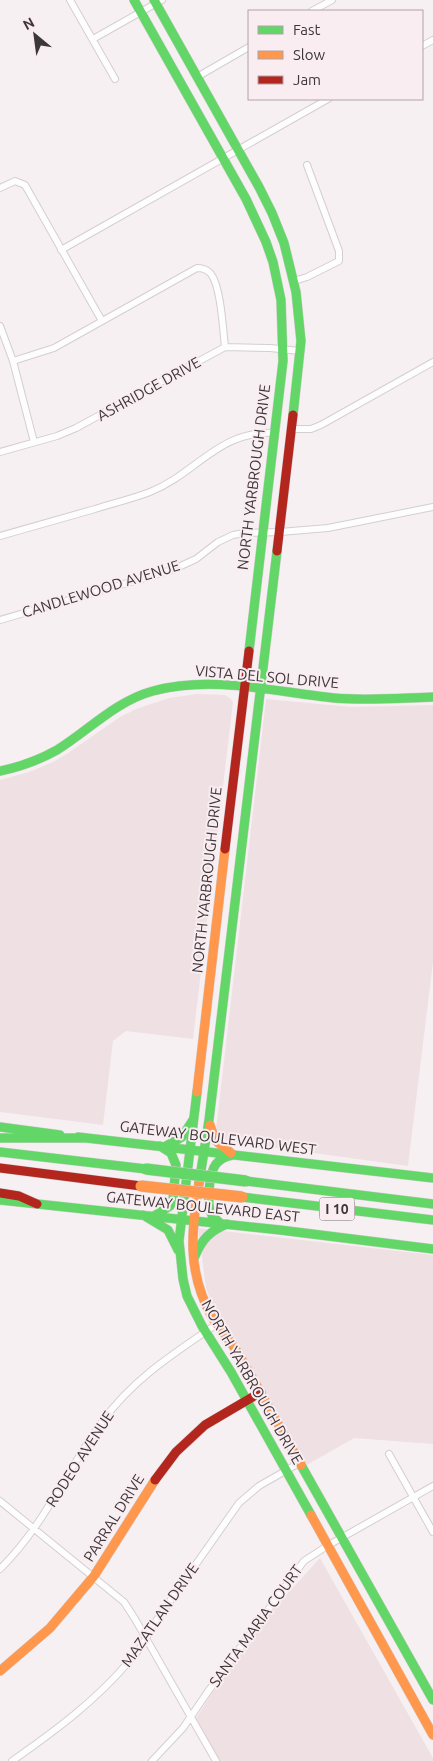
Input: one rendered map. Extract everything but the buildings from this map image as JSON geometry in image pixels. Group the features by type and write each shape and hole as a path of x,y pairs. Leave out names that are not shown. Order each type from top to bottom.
{"main road":[{"name":"NORTH YARBROUGH DRIVE","path":"134,0 256,219 273,262 282,300 284,349 191,1149 187,1220 193,1261 199,1290 206,1306 238,1353 261,1392 433,1700"},
{"name":"NORTH YARBROUGH DRIVE","path":"157,1 279,227 294,281 299,314 300,351 280,532 204,1150 179,1253 182,1278 189,1302 205,1332 232,1372 285,1471 433,1735"},
{"name":"VISTA DEL SOL DRIVE","path":"0,771 32,762 55,750 106,714 140,695 184,685 215,684 352,699 433,698"},
{"path":"215,939 230,940"},
{"path":"148,1216 170,1206 173,1200 176,1165 171,1153 163,1146 182,1137 195,1117"},
{"path":"208,1120 215,1140 233,1154"},
{"name":"GATEWAY BOULEVARD WEST","path":"0,1127 433,1178"},
{"path":"0,1138 83,1138"},
{"name":"I 10","path":"0,1152 433,1204"},
{"path":"193,1261 204,1236 224,1224 212,1216 208,1203 213,1168 224,1157 233,1154"},
{"name":"I 10","path":"0,1168 433,1220"},
{"path":"0,1192 19,1196 37,1204"},
{"name":"GATEWAY BOULEVARD EAST","path":"0,1200 433,1249"},
{"path":"148,1216 168,1230 179,1253"},
{"name":"PARRAL DRIVE","path":"0,1671 50,1628 94,1576 156,1479 176,1452 206,1426 261,1392"},
{"path":"372,1624 386,1617"}],"street":[{"path":"70,0 115,79"},
{"path":"314,10 332,0"},
{"path":"93,39 157,1"},
{"path":"197,77 248,48"},
{"path":"61,250 326,100"},
{"path":"294,281 324,269 338,261 340,257 307,165"},
{"path":"0,188 15,181 25,186 102,321"},
{"path":"13,362 54,348 196,268 203,268 211,275 216,286 225,347 300,351"},
{"path":"0,326 13,362 34,442"},
{"name":"ASHRIDGE DRIVE","path":"0,452 57,436 93,420 225,347"},
{"path":"292,429 311,429 321,425 433,362"},
{"path":"0,536 150,492 175,479 231,440 251,433 274,433"},
{"name":"CANDLEWOOD AVENUE","path":"0,620 172,570 196,559 218,542 244,533 328,528 433,508"},
{"name":"RODEO AVENUE","path":"0,1569 35,1528 101,1423 129,1389 160,1362 217,1324"},
{"path":"389,1454 433,1532"},
{"name":"MAZATLAN DRIVE","path":"12,1761 67,1722 120,1671 147,1640 149,1631 239,1503 249,1493 299,1463"},
{"name":"SANTA MARIA COURT","path":"152,1761 184,1728 298,1568 311,1555 433,1486"},
{"path":"0,1500 124,1602 216,1761"}],"shaded area":[{"path":"197,694 225,695 233,702 193,1039 126,1031 113,1041 103,1125 0,1112 0,780 29,772 53,762 120,717 136,709 169,698"},
{"path":"266,699 352,707 433,705 433,962 408,1166 227,1141 216,1130"},
{"path":"198,1228 433,1255 433,1444 354,1438 305,1466 234,1339 214,1310 206,1288"},
{"path":"320,1558 433,1761 220,1761 196,1718 249,1636"}],"traffic: fast":[{"path":"134,0 246,199 273,262 281,300 283,361 249,651"},
{"path":"154,0 259,187 284,243 296,292 301,341 293,415"},
{"path":"199,1183 209,1120 277,551"},
{"path":"0,771 29,763 57,750 127,702 153,691 176,686 198,684 244,686 346,699 433,697"},
{"path":"197,1092 179,1241 183,1279 187,1296 202,1326 231,1372 311,1515"},
{"path":"166,1146 182,1137 193,1120"},
{"path":"0,1127 60,1135"},
{"path":"78,1137 433,1178"},
{"path":"0,1138 83,1138"},
{"path":"154,1216 170,1206 173,1200 176,1165 171,1153 160,1146"},
{"path":"0,1152 146,1169"},
{"path":"220,1223 210,1210 210,1181 216,1164 223,1158 233,1155"},
{"path":"146,1169 246,1181"},
{"path":"246,1181 433,1204"},
{"path":"242,1197 433,1220"},
{"path":"0,1200 280,1230 433,1249"},
{"path":"143,1215 168,1230 178,1250"},
{"path":"195,1256 207,1236 227,1224"},
{"path":"301,1465 433,1700"}],"traffic: slow":[{"path":"197,1092 225,849"},
{"path":"210,1125 215,1140 231,1153"},
{"path":"199,1183 193,1235 193,1252 198,1284 212,1317 233,1345 301,1465"},
{"path":"141,1186 242,1197"},
{"path":"0,1671 50,1628 94,1576 155,1480"},
{"path":"311,1515 433,1735"}],"traffic: jam":[{"path":"277,551 293,415"},
{"path":"225,849 249,651"},
{"path":"0,1168 141,1186"},
{"path":"0,1193 19,1196 37,1204"},
{"path":"155,1480 176,1452 205,1425 261,1392"}]}
